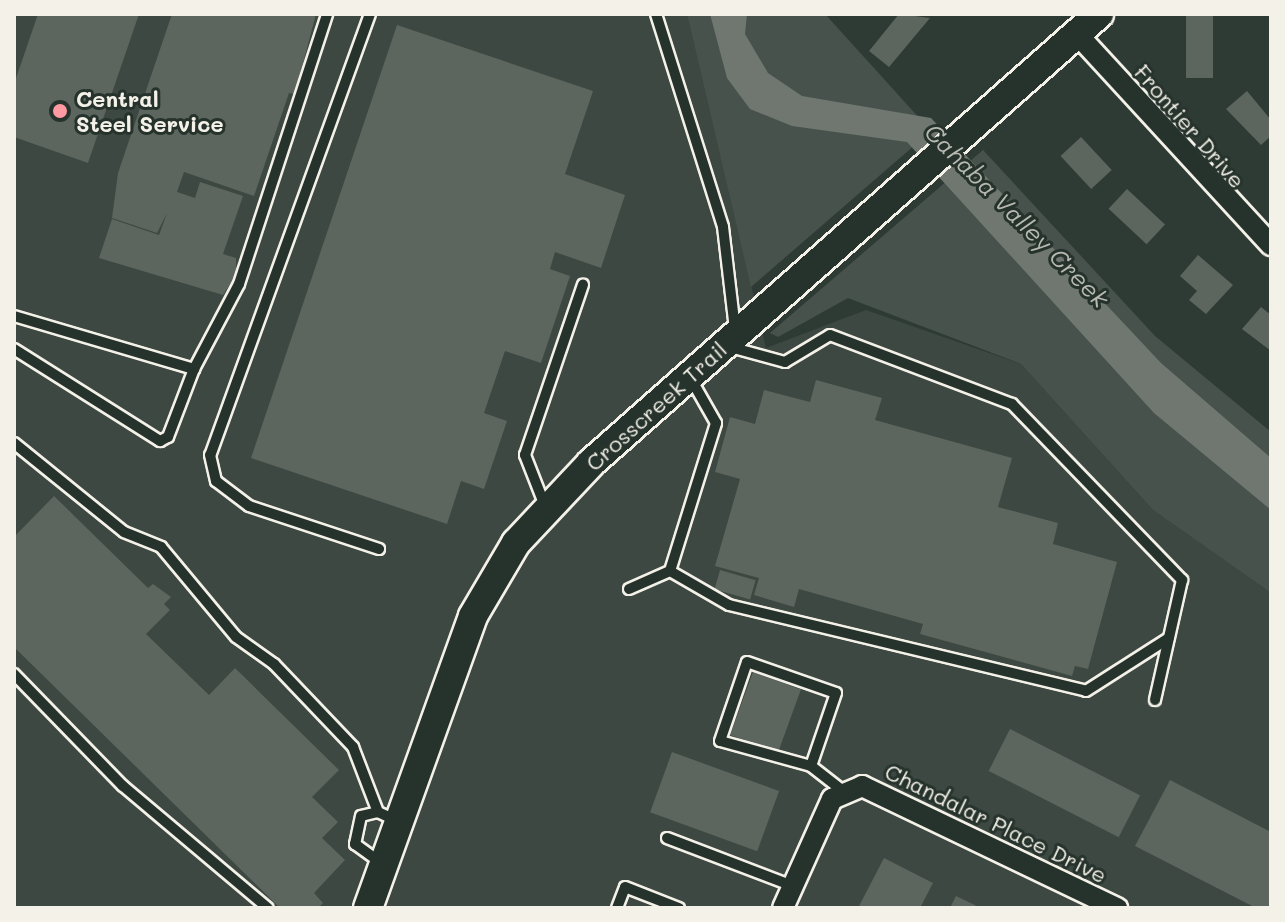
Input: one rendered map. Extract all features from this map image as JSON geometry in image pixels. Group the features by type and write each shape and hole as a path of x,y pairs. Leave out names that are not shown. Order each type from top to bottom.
{"street":[{"name":"Crosscreek Trail","path":"368,908 383,864 388,817 473,616 546,508 689,376 1099,14"},
{"name":"Frontier Drive","path":"1077,34 1271,245"},
{"name":"Chandalar Place Drive","path":"842,790 862,786 888,794 1117,908"},
{"path":"783,908 842,790"}],"lane":[{"path":"14,349 160,441 168,437 194,369 239,284 327,14"},
{"path":"370,14 210,455 216,481 249,506 379,549"},
{"path":"656,14 723,227 730,340 785,362 830,335 1012,404 1182,580 1155,700"},
{"path":"546,508 525,455 583,285"},
{"path":"14,316 194,369"},
{"path":"629,589 670,571 716,423 689,376"},
{"path":"14,443 124,532 161,547 236,637 274,664 353,747 388,817"},
{"path":"670,571 729,605 1086,691 1169,638"},
{"path":"811,766 836,693 747,662 720,741 811,766 842,790"},
{"path":"14,674 123,786 268,908"},
{"path":"667,838 793,886"},
{"path":"617,908 625,887 679,908"}],"shaded area":[{"path":"14,14 687,14 766,348 866,310 1021,364 1153,510 1271,593 1271,908 14,908"},
{"path":"687,14 825,14 931,131 751,287"},
{"path":"983,150 1155,336 1271,432 1271,593 1153,510 1021,364 848,298 778,337 770,333"}],"water":[{"name":"Cahaba Valley Creek","path":"710,14 747,14 745,34 768,73 802,96 931,118 1161,363 1271,458 1271,510 1154,413 907,142 792,126 750,109 727,78"}],"building":[{"name":"Central Steel Service","path":"38,14 139,14 88,163 14,137 14,84"},
{"path":"172,14 316,14 295,94 289,93 254,196 184,172 177,192 195,198 200,182 243,196 223,254 236,258 236,275 223,295 99,258 112,219 159,235 167,213 157,233 112,218 118,173"},
{"path":"899,14 930,18 889,67 869,51"},
{"path":"1186,14 1213,14 1213,78 1186,78"},
{"path":"397,25 593,91 565,174 625,195 601,268 555,252 550,269 570,276 541,363 505,351 484,413 507,421 484,489 461,481 447,524 251,458"},
{"path":"1247,91 1271,120 1271,136 1261,145 1226,109"},
{"path":"1081,137 1112,170 1091,189 1061,156"},
{"path":"1127,189 1165,224 1147,244 1109,209"},
{"path":"1198,255 1233,285 1206,314 1189,300 1197,291 1180,276"},
{"path":"1261,307 1271,315 1271,351 1242,329"},
{"path":"816,380 882,398 875,420 1012,458 998,507 1058,523 1053,544 1117,562 1088,669 1075,666 1072,676 920,634 923,624 799,589 794,607 754,595 759,578 715,566 740,479 715,472 730,417 755,424 764,390 810,402"},
{"path":"54,496 148,588 153,584 171,597 164,604 170,610 146,634 209,695 235,668 339,770 312,797 338,822 322,838 345,860 314,893 323,903 318,908 280,908 14,647 14,537"},
{"path":"720,570 756,580 750,599 714,589"},
{"path":"753,672 801,689 778,752 730,735"},
{"path":"1010,729 1140,795 1119,837 989,771"},
{"path":"672,752 779,791 757,851 650,812"},
{"path":"1170,780 1271,832 1271,908 1256,908 1135,846"},
{"path":"884,858 933,883 920,908 858,908"},
{"path":"956,896 981,908 950,908"}],"place":[{"name":"Central Steel Service","path":"60,111"}]}
